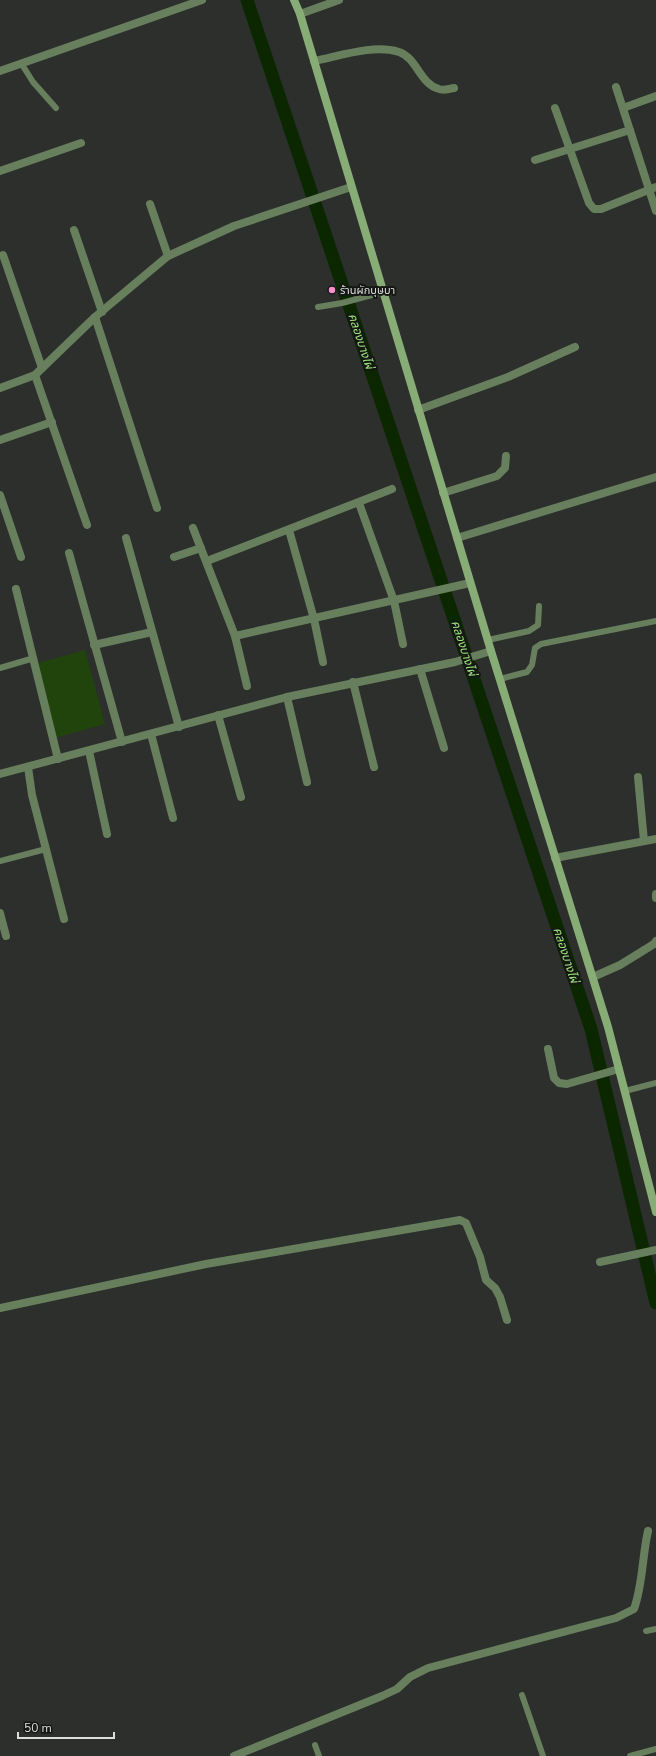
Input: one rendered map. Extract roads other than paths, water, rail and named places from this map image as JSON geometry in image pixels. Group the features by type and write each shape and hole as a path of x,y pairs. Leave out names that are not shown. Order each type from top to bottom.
{"street":[{"path":"0,71 202,0"},
{"path":"294,0 300,14 314,61 347,188 383,292 470,583 593,977 625,1091 656,1212"},
{"path":"300,14 339,0"},
{"path":"314,61 363,52 386,50 400,52 409,58 430,84 440,90 454,88"},
{"path":"616,87 652,189 656,211"},
{"path":"623,108 656,96"},
{"path":"555,108 589,203 594,209 601,209 652,189"},
{"path":"535,160 630,130"},
{"path":"0,171 81,143"},
{"path":"0,388 35,375 95,317 168,256 234,226 310,202 347,188"},
{"path":"150,204 168,256"},
{"path":"74,230 102,312"},
{"path":"3,254 42,368"},
{"path":"95,317 157,508"},
{"path":"418,410 508,377 575,347"},
{"path":"35,375 87,525"},
{"path":"0,440 52,422"},
{"path":"443,493 497,476 505,468 506,456"},
{"path":"457,538 656,477"},
{"path":"207,561 392,489"},
{"path":"0,494 21,557"},
{"path":"359,503 394,601 403,644"},
{"path":"193,528 235,636 247,686"},
{"path":"288,530 314,619 323,662"},
{"path":"126,538 179,727"},
{"path":"174,557 201,548"},
{"path":"69,553 122,742"},
{"path":"235,636 427,594 470,583"},
{"path":"16,589 58,759"},
{"path":"94,645 152,632"},
{"path":"0,772 28,767 287,697 353,682 460,661 491,650"},
{"path":"420,669 444,748"},
{"path":"353,682 374,767"},
{"path":"287,697 307,782"},
{"path":"218,715 241,797"},
{"path":"151,734 173,818"},
{"path":"89,751 107,834"},
{"path":"28,767 32,796 64,919"},
{"path":"638,777 644,841"},
{"path":"555,858 656,839"},
{"path":"0,913 6,936"},
{"path":"593,977 620,965 654,944 656,941"},
{"path":"548,1049 554,1078 559,1084 567,1084 619,1069"},
{"path":"0,1308 206,1264 460,1220 466,1223 480,1257 486,1280 495,1288 500,1297 507,1320"},
{"path":"600,1262 655,1251"},
{"path":"234,1756 382,1696 396,1689 410,1677 428,1668 616,1618 634,1609 640,1591 644,1549 648,1531"}],"lane":[{"path":"21,63 33,82 56,108"},
{"path":"318,307 342,303 383,292"},
{"path":"488,640 529,631 538,625 539,606"},
{"path":"500,679 527,672 532,665 536,648 541,644 656,621"},
{"path":"0,668 34,658"},
{"path":"0,861 46,849"},
{"path":"625,1091 656,1083"},
{"path":"646,1632 656,1629"},
{"path":"522,1695 543,1756"},
{"path":"314,1745 319,1756"},
{"path":"630,1756 656,1749"}],"waterway":[{"name":"คลองบางไผ่","path":"247,0 591,1029 656,1303"}],"place":[{"name":"ร้านผักบุษบา","path":"332,290"}]}
